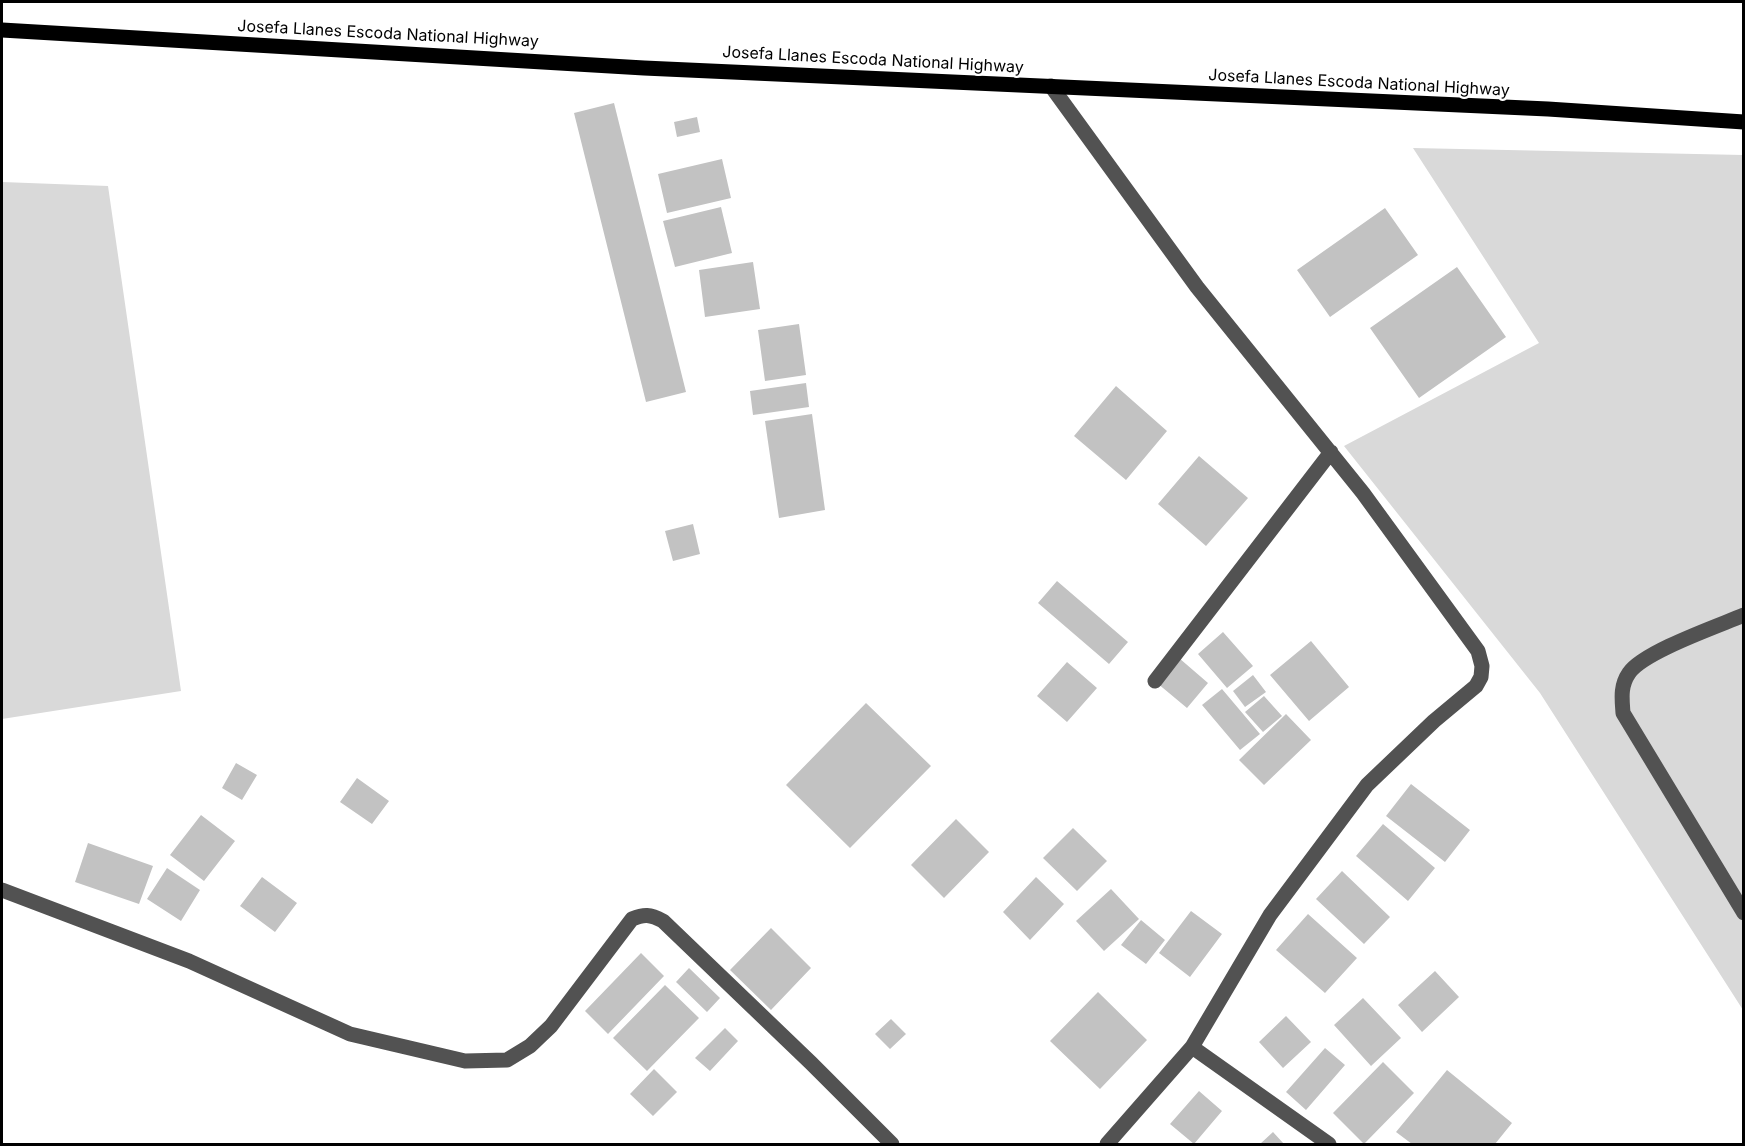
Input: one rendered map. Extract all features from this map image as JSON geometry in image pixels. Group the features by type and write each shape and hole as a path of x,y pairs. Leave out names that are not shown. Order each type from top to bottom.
{"main road":[{"name":"Josefa Llanes Escoda National Highway","path":"2,30 644,68 1548,110 1743,122"}],"street":[{"path":"1050,86 1197,287 1331,452 1478,651 1482,666 1481,677 1476,686 1419,734 1367,785 1270,915 1192,1047 1107,1144"},
{"path":"1155,681 1331,452"},
{"path":"1743,615 1649,657 1629,673 1621,692 1623,713 1743,912"},
{"path":"2,890 189,962 350,1034 465,1061 507,1060 530,1046 551,1026 632,919 644,914 653,916 663,921 892,1144"},
{"path":"1192,1047 1329,1144"}],"shaded area":[{"path":"1413,148 1743,155 1743,1010 1540,693 1344,446 1539,343"},
{"path":"2,182 108,186 181,691 2,719"}],"building":[{"path":"614,103 686,392 646,402 574,113"},
{"path":"697,117 700,132 677,137 674,122"},
{"path":"722,159 731,198 667,213 658,174"},
{"path":"721,207 732,253 675,267 663,221"},
{"path":"1385,208 1418,255 1330,317 1297,270"},
{"path":"753,262 760,309 705,317 699,270"},
{"path":"1457,267 1506,337 1419,398 1370,328"},
{"path":"799,324 806,375 765,381 758,330"},
{"path":"806,383 809,407 753,415 750,391"},
{"path":"1116,386 1167,431 1126,480 1074,436"},
{"path":"812,414 825,510 779,518 765,421"},
{"path":"1199,456 1248,498 1206,546 1158,504"},
{"path":"693,524 700,554 673,561 665,531"},
{"path":"1057,581 1128,642 1109,664 1038,603"},
{"path":"1223,632 1253,666 1227,688 1198,654"},
{"path":"1311,641 1349,687 1309,721 1270,675"},
{"path":"1179,658 1208,683 1187,708 1157,683"},
{"path":"1067,662 1097,688 1067,722 1037,696"},
{"path":"1253,675 1266,692 1245,707 1233,691"},
{"path":"1222,689 1260,734 1240,750 1202,705"},
{"path":"1264,696 1282,716 1263,732 1245,712"},
{"path":"866,703 931,766 850,848 786,785"},
{"path":"1286,714 1311,740 1264,785 1239,760"},
{"path":"236,763 257,775 242,800 222,788"},
{"path":"357,778 389,801 372,824 340,802"},
{"path":"1411,784 1470,830 1445,862 1386,816"},
{"path":"201,815 235,841 204,881 170,855"},
{"path":"956,819 989,852 944,898 911,865"},
{"path":"1383,824 1435,868 1408,901 1356,856"},
{"path":"1073,828 1107,861 1077,891 1043,858"},
{"path":"88,843 153,866 139,904 75,882"},
{"path":"167,868 200,890 181,921 147,899"},
{"path":"1342,871 1390,917 1364,944 1316,899"},
{"path":"262,877 297,903 275,932 240,906"},
{"path":"1036,877 1064,904 1030,940 1003,912"},
{"path":"1111,889 1139,919 1104,951 1076,921"},
{"path":"1191,911 1222,934 1190,977 1159,953"},
{"path":"1308,914 1357,958 1325,993 1276,950"},
{"path":"1141,920 1165,940 1146,964 1121,945"},
{"path":"771,928 811,968 771,1010 730,970"},
{"path":"641,953 664,976 608,1034 585,1011"},
{"path":"689,968 720,998 707,1012 676,982"},
{"path":"1435,971 1459,997 1422,1032 1398,1005"},
{"path":"665,985 699,1018 647,1071 613,1038"},
{"path":"1098,992 1147,1040 1100,1089 1050,1041"},
{"path":"1363,998 1401,1038 1371,1066 1334,1025"},
{"path":"1286,1016 1311,1042 1283,1068 1259,1042"},
{"path":"891,1019 906,1034 890,1049 875,1034"},
{"path":"725,1028 738,1041 710,1071 695,1058"},
{"path":"1325,1048 1345,1065 1306,1110 1286,1092"},
{"path":"1383,1062 1414,1093 1364,1144 1333,1113"},
{"path":"654,1069 677,1092 653,1116 630,1094"},
{"path":"1447,1070 1512,1123 1495,1144 1412,1144 1396,1132"},
{"path":"1199,1091 1222,1111 1194,1144 1170,1124"},
{"path":"1273,1132 1284,1144 1260,1144"}]}
